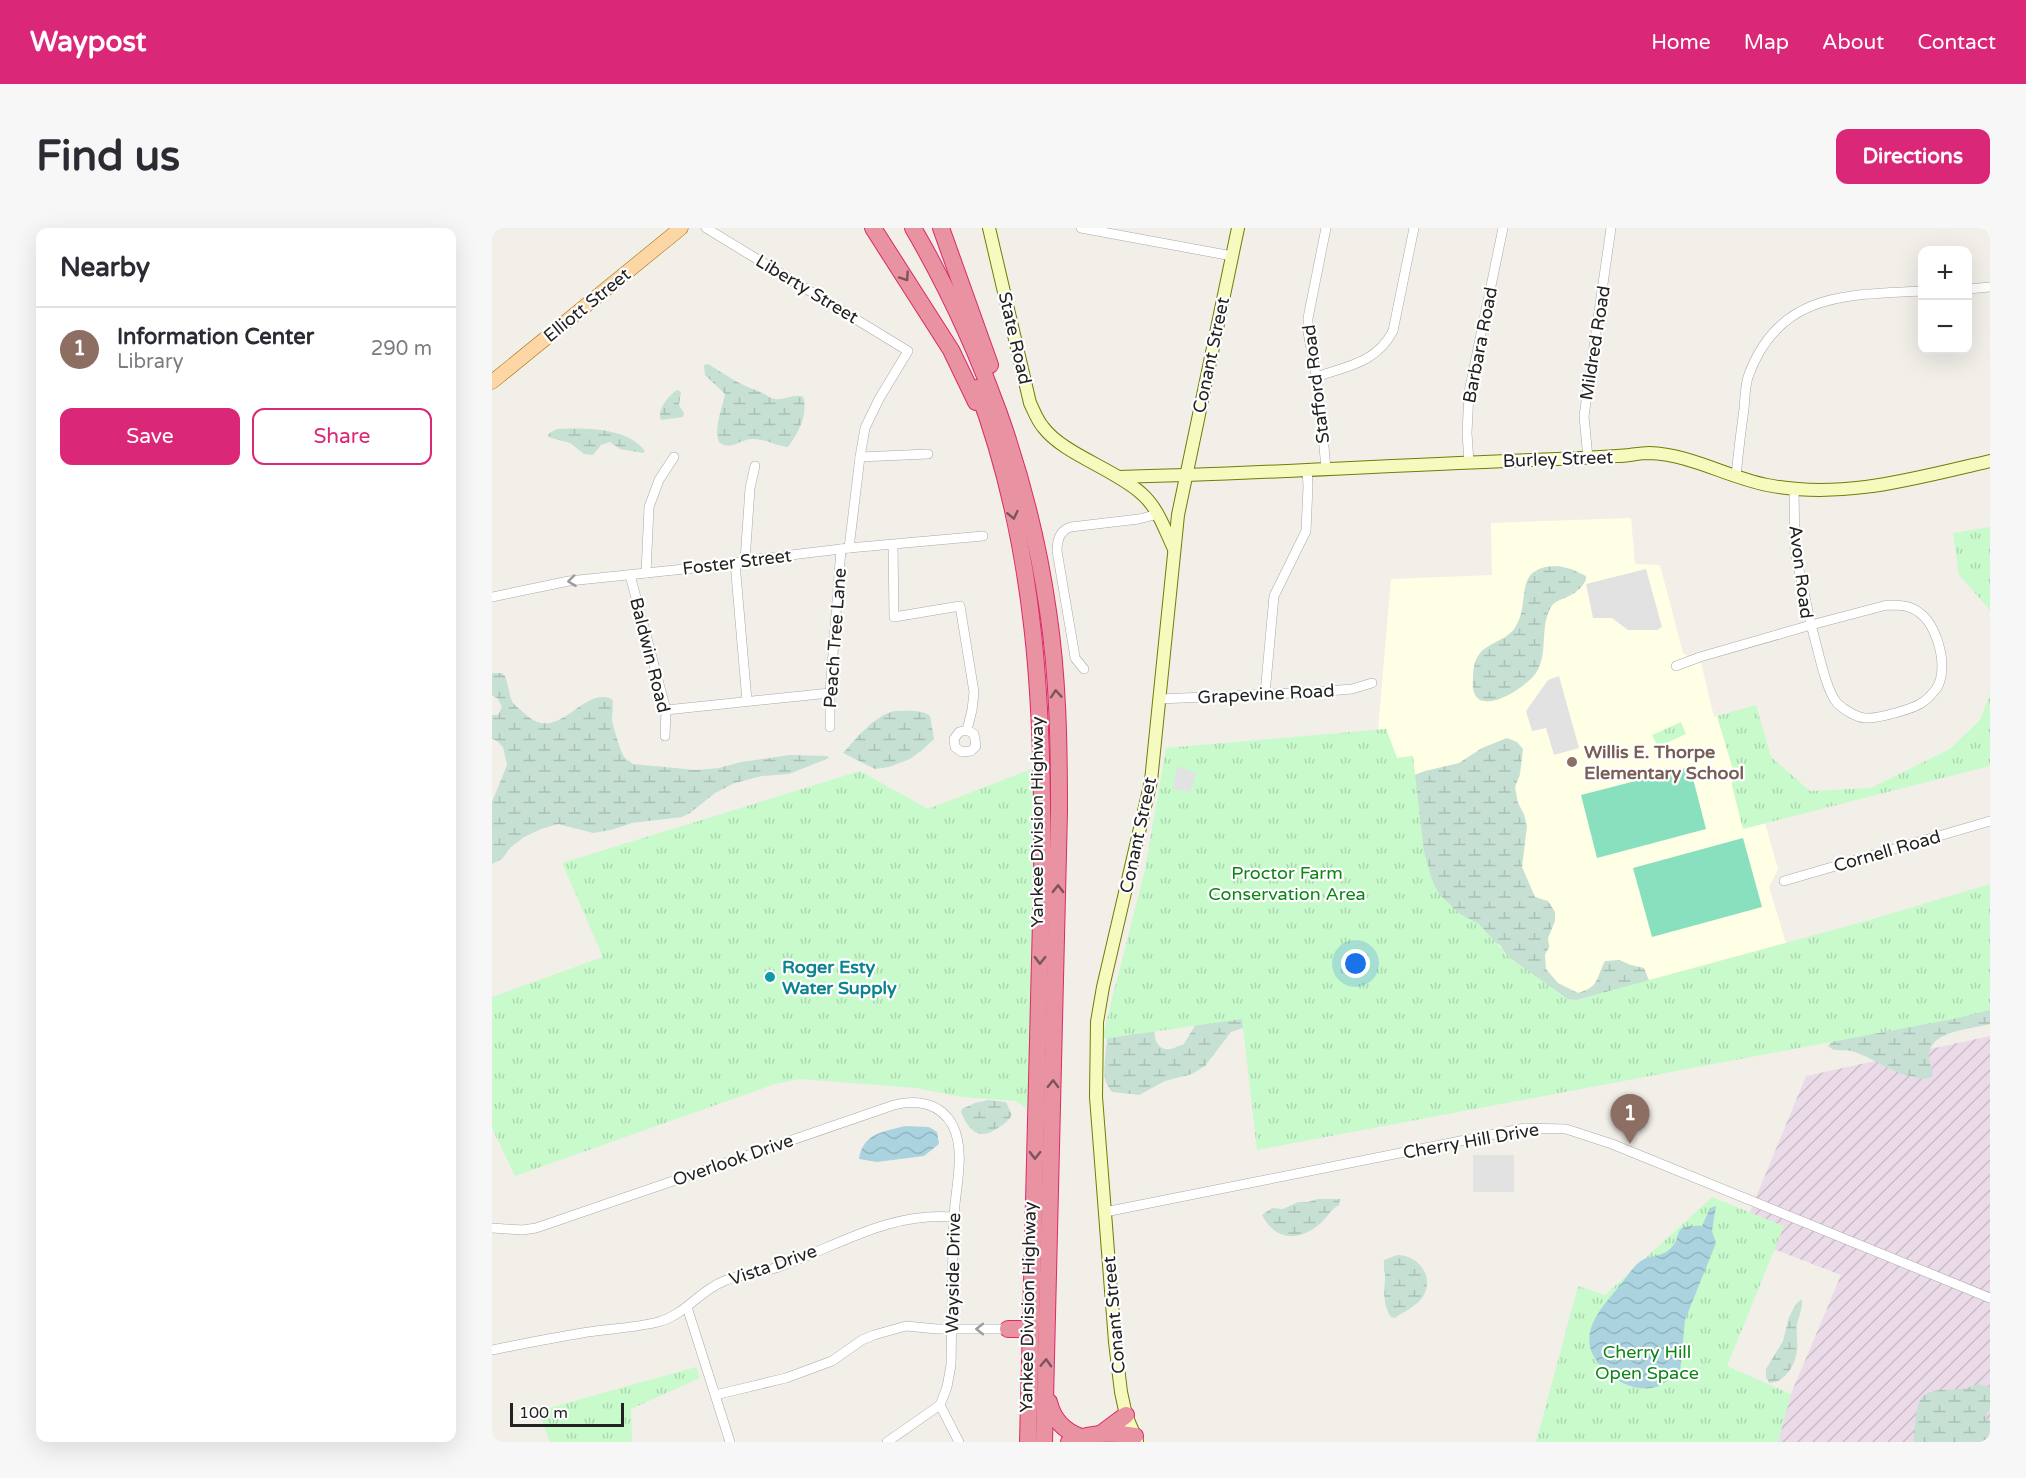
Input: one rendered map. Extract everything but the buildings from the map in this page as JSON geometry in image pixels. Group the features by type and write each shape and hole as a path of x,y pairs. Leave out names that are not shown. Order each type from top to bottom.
{"highway":[{"path":"873,228 917,294 963,372 990,438 1008,492"},
{"name":"Yankee Division Highway","path":"900,228 942,307 966,361 993,436 1021,549 1034,633 1043,798 1028,1442"},
{"name":"Yankee Division Highway","path":"913,228 961,320 990,392 1033,527 1048,612 1059,754 1044,1442"},
{"path":"941,228 985,348 1012,438 1018,474"},
{"path":"1008,1329 1030,1329"},
{"path":"1046,1390 1050,1408 1057,1420 1075,1439 1102,1433 1136,1439"},
{"path":"1021,1442 1028,1408"},
{"path":"1102,1433 1126,1414"}],"main road":[{"name":"Elliott Street","path":"492,382 681,228"},
{"name":"State Road","path":"989,228 1030,403 1043,428 1057,440 1119,477"},
{"name":"Conant Street","path":"1136,1439 1126,1414 1118,1367 1096,1097 1097,1022 1151,781 1178,515 1238,228"},
{"name":"Burley Street","path":"1119,477 1307,471 1587,458 1647,453 1670,456 1768,485 1852,489 1891,483 1990,461"},
{"path":"1119,477 1142,494 1158,514 1174,550"}],"street":[{"name":"Liberty Street","path":"706,228 908,351"},
{"path":"1081,228 1232,256"},
{"name":"Stafford Road","path":"1326,228 1308,318 1326,469"},
{"path":"1316,377 1365,361 1380,350 1388,340 1393,331 1414,228"},
{"name":"Barbara Road","path":"1469,462 1467,433 1469,392 1503,228"},
{"name":"Mildred Road","path":"1587,458 1584,416 1611,228"},
{"path":"1972,289 1990,287"},
{"path":"1736,477 1748,379 1770,337 1798,313 1814,304 1834,298 1918,291"},
{"name":"Peach Tree Lane","path":"830,727 830,693 845,549 864,435 871,414 908,351"},
{"path":"860,457 928,454"},
{"path":"646,573 649,507 659,480 674,457"},
{"path":"747,701 740,562 755,466"},
{"path":"1265,694 1274,596 1306,531 1307,471"},
{"name":"Avon Road","path":"1676,666 1811,625 1795,551 1794,488"},
{"path":"1084,669 1074,651 1057,550 1058,538 1067,528 1071,527 1139,519 1158,514"},
{"name":"Foster Street","path":"492,597 559,582 845,549 983,536"},
{"path":"893,545 894,617 960,606 974,692 967,730"},
{"name":"Baldwin Road","path":"630,574 666,710 665,736"},
{"path":"1887,605 1910,607 1928,620 1934,631 1943,669 1941,680 1936,689 1921,704 1876,717 1865,718 1852,713 1838,704 1833,696 1811,625 1887,605"},
{"name":"Grapevine Road","path":"1160,699 1352,689 1372,684"},
{"path":"666,710 830,693"},
{"name":"Cornell Road","path":"1784,881 1990,821"},
{"name":"Overlook Drive","path":"492,1228 522,1230 536,1228 907,1102 934,1106 944,1113 953,1125 958,1138"},
{"name":"Cherry Hill Drive","path":"1105,1212 1525,1128 1566,1129 1612,1144 1990,1298"},
{"name":"Wayside Drive","path":"940,1405 950,1378 958,1138"},
{"name":"Vista Drive","path":"492,1350 660,1322 687,1308 711,1288 725,1280 780,1267 858,1233 894,1221 920,1216 954,1217"},
{"path":"687,1308 730,1442"},
{"path":"715,1395 786,1378 814,1368 832,1361 862,1340 906,1326 1008,1329"},
{"path":"887,1442 940,1405 959,1442"}],"shaded area":[{"name":"Willis E. Thorpe Elementary School","path":"1631,518 1635,564 1660,565 1683,653 1701,663 1714,717 1717,716 1733,769 1743,829 1765,823 1778,869 1769,887 1786,943 1576,1000 1509,957 1424,852 1413,756 1397,758 1386,729 1378,730 1391,579 1492,575 1491,523"},
{"path":"1646,569 1662,627 1657,630 1628,630 1612,618 1593,618 1586,584"},
{"path":"1559,676 1579,748 1554,755 1546,728 1532,731 1526,711 1548,680"},
{"path":"1177,766 1196,773 1190,792 1173,789"},
{"path":"1990,1036 1990,1442 1778,1442 1788,1401 1841,1275 1740,1236 1806,1076"},
{"path":"1473,1155 1514,1155 1514,1192 1473,1192"}],"green space":[{"path":"708,364 738,382 773,398 803,397 803,417 788,447 755,439 730,446 719,442 717,430 725,394 705,375 704,365"},
{"path":"677,390 681,392 679,405 684,413 683,417 661,420 664,403"},
{"path":"557,429 592,429 616,433 637,443 645,451 643,453 620,449 610,442 601,445 593,455 584,454 570,443 548,437 549,433"},
{"path":"1990,527 1990,610 1959,575 1953,533"},
{"path":"1558,566 1586,576 1586,580 1577,591 1551,607 1545,623 1542,657 1536,673 1509,695 1498,700 1479,699 1474,692 1473,678 1478,656 1514,629 1519,619 1528,579 1534,572"},
{"path":"492,673 502,673 505,676 513,703 537,722 548,723 559,720 590,700 601,697 612,699 612,720 617,740 623,755 633,764 696,770 790,755 827,756 829,758 789,774 762,776 735,783 715,793 682,817 632,823 593,833 558,824 541,829 524,837 510,848 502,859 492,864 492,802 507,765 503,747 492,739 492,715 498,715 502,707 498,699 492,695"},
{"path":"1990,694 1990,766 1743,829 1732,786 1732,766 1717,716 1756,705 1771,757 1810,791 1871,788 1950,749 1980,720"},
{"path":"895,711 918,711 930,716 934,739 910,759 889,767 875,769 843,753 873,722"},
{"path":"1681,722 1686,734 1658,747 1652,735"},
{"name":"Proctor Farm Conservation Area","path":"1386,729 1397,758 1413,756 1424,852 1432,880 1439,894 1460,914 1479,924 1509,957 1568,999 1576,1000 1866,921 1990,884 1990,1010 1953,1019 1257,1150 1242,1019 1102,1039 1145,869 1166,748"},
{"path":"1507,738 1517,742 1523,749 1520,774 1515,787 1518,803 1527,826 1522,867 1535,897 1548,901 1555,912 1555,921 1548,938 1549,947 1545,955 1546,969 1558,983 1578,993 1594,984 1605,961 1619,960 1644,968 1654,993 1584,1010 1512,964 1500,945 1492,941 1231,1032 1205,1066 1192,1074 1165,1081 1139,1095 1112,1092 1106,1083 1104,1073 1108,1034 1115,987 1124,965 1130,933 1376,789 1425,771 1459,763 1482,748","holes":["1154,1004 1207,1007 1183,1045 1170,1049 1159,1045 1154,1032"]},
{"path":"1037,767 1033,896 1032,1112 1016,1101 962,1097 916,1088 800,1079 775,1084 515,1176 492,1128 492,997 603,957 562,863 860,771 928,809"},
{"path":"1690,767 1706,829 1597,858 1581,795"},
{"path":"1743,838 1762,907 1652,937 1633,868"},
{"path":"1990,1001 1990,1024 1953,1032 1937,1040 1931,1046 1929,1057 1932,1077 1921,1079 1905,1075 1858,1053 1836,1050 1828,1046 1834,1040"},
{"path":"988,1100 1006,1102 1012,1115 993,1131 977,1133 966,1123 962,1109"},
{"name":"Cherry Hill Open Space","path":"1712,1197 1784,1226 1727,1366 1791,1394 1778,1442 1536,1442 1578,1286 1605,1295"},
{"path":"1340,1199 1339,1205 1314,1229 1297,1236 1281,1234 1274,1230 1262,1215 1272,1208 1283,1209 1298,1202"},
{"path":"1397,1255 1405,1256 1418,1263 1423,1269 1427,1283 1422,1298 1395,1318 1391,1317 1385,1303 1384,1260"},
{"path":"1802,1299 1794,1361 1785,1376 1769,1383 1766,1369 1783,1341 1789,1317 1796,1304"},
{"path":"696,1367 700,1378 631,1409 632,1442 550,1442 538,1411"},
{"path":"1978,1384 1990,1387 1990,1408 1985,1417 1990,1421 1990,1442 1913,1442 1917,1409 1923,1396 1934,1391 1962,1389"}],"water":[{"path":"905,1126 929,1127 937,1132 939,1144 924,1156 877,1162 859,1159 865,1144 875,1135"},
{"path":"1716,1206 1712,1231 1716,1243 1685,1320 1680,1373 1652,1388 1630,1386 1619,1381 1599,1364 1592,1353 1589,1342 1590,1331 1600,1310 1637,1264 1644,1259 1666,1252 1672,1247 1678,1233 1684,1227 1702,1226 1710,1208"}],"place":[{"name":"Willis E. Thorpe Elementary School","path":"1572,762"},
{"name":"Roger Esty Water Supply","path":"770,977"},
{"name":"Information Center","path":"1630,1144"}]}
